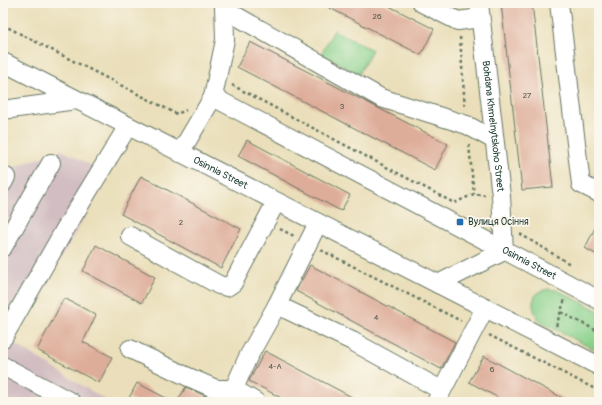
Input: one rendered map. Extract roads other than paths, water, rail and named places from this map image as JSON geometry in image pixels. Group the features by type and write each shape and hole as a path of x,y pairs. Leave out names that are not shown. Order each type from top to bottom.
{"street":[{"path":"422,3 458,21 480,10"},
{"path":"559,3 581,184 599,193"},
{"path":"180,153 213,96 225,40 224,6"},
{"path":"224,6 381,98 467,125 494,140"},
{"name":"Bohdana Khmelnytskoho Street","path":"480,10 501,196 504,251"},
{"name":"Osinnia Street","path":"3,62 599,366"},
{"path":"213,96 504,251"},
{"path":"3,110 76,100"},
{"path":"3,338 65,229 128,126"},
{"path":"3,247 51,163"},
{"path":"130,236 219,285 227,287 233,283 276,202"},
{"path":"231,396 248,357 277,305 318,223"},
{"name":"Osinnia Street","path":"438,284 504,251 599,300"},
{"path":"277,305 352,341 439,396 485,308"},
{"path":"130,349 231,396 256,402"},
{"path":"3,366 71,402"}],"place":[{"name":"Вулиця Осіння","path":"460,222"}]}
